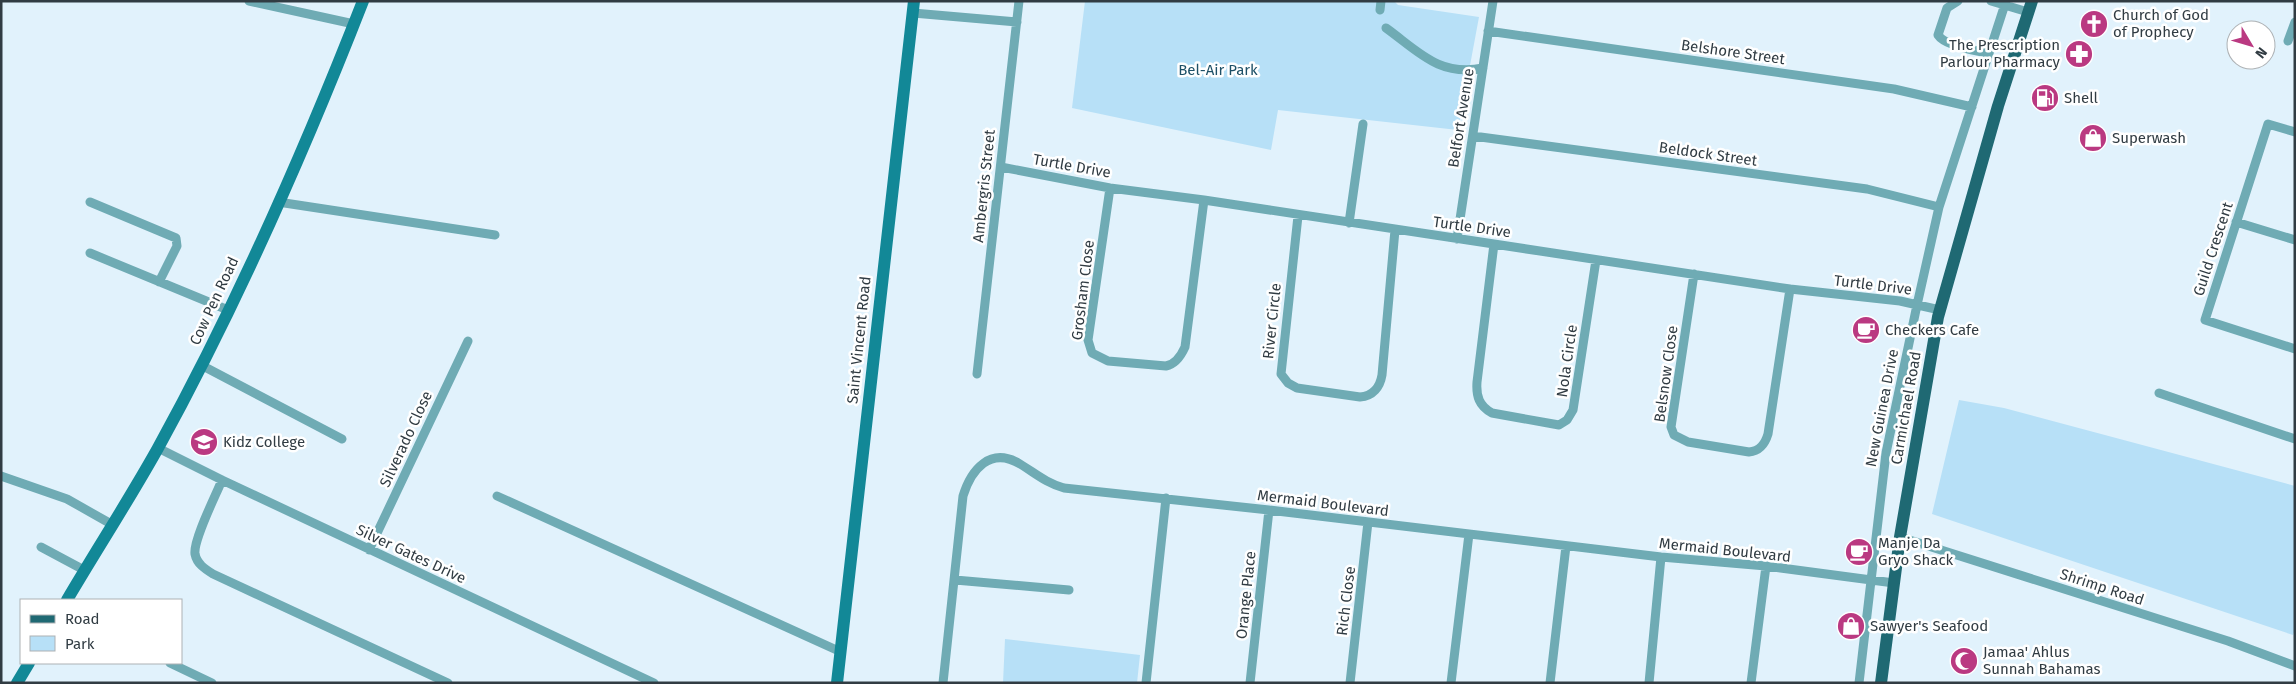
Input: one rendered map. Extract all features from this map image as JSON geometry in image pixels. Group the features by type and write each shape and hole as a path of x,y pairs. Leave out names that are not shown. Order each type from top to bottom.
{"main road":[{"name":"Cow Pen Road","path":"67,599 158,448 201,366 278,202 363,1"},
{"name":"Carmichael Road","path":"1880,683 1900,537 1940,310 1998,106 2030,6"},
{"name":"Saint Vincent Road","path":"838,683 913,7"},
{"path":"17,683 28,664"}],"street":[{"path":"249,1 354,24"},
{"name":"Ambergris Street","path":"977,374 1019,1"},
{"name":"Belfort Avenue","path":"1457,239 1493,1"},
{"path":"1958,1 1947,8 1938,35 1940,39 1990,53"},
{"path":"1991,1 2030,6"},
{"name":"New Guinea Drive","path":"1859,683 1886,453 1917,305 1939,206 2006,3"},
{"path":"913,7 1016,22"},
{"path":"2288,41 2295,22"},
{"path":"1386,28 1436,64 1452,70 1469,71 1483,68"},
{"name":"Belshore Street","path":"1488,31 1894,89 1972,107"},
{"path":"1350,223 1363,124"},
{"name":"Guild Crescent","path":"2295,132 2268,124 2205,320 2295,349"},
{"name":"Beldock Street","path":"1473,136 1867,189 1939,206"},
{"name":"Turtle Drive","path":"1001,167 1110,188 1204,200 1298,216 1790,289 1883,299 1940,310"},
{"name":"Grosham Close","path":"1110,188 1088,340 1092,352 1108,361 1166,366 1174,363 1182,354 1185,347 1204,200"},
{"path":"90,202 176,238 177,246 159,282"},
{"path":"278,202 495,235"},
{"name":"River Circle","path":"1298,216 1281,374 1288,383 1297,388 1365,397 1374,391 1381,380 1395,230"},
{"path":"2236,222 2295,240"},
{"name":"Nola Circle","path":"1494,244 1476,382 1478,398 1483,407 1492,413 1556,425 1565,422 1573,410 1596,260"},
{"path":"90,253 228,310"},
{"name":"Belsnow Close","path":"1694,274 1671,428 1674,435 1688,442 1749,452 1758,450 1768,434 1790,289"},
{"name":"Silverado Close","path":"369,550 468,340"},
{"path":"201,366 342,439"},
{"path":"2159,394 2295,439"},
{"name":"Silver Gates Drive","path":"158,448 369,550 654,683"},
{"name":"Mermaid Boulevard","path":"943,683 963,496 976,468 989,460 1009,459 1049,484 1064,488 1166,498 1661,557 1766,566 1894,583"},
{"path":"1,476 67,499 113,525"},
{"path":"222,480 196,546 197,558 202,566 213,574 448,683"},
{"path":"496,496 841,652"},
{"path":"1146,683 1166,498"},
{"name":"Orange Place","path":"1250,683 1269,510"},
{"name":"Rich Close","path":"1350,683 1368,522"},
{"path":"1451,683 1470,534"},
{"name":"Shrimp Road","path":"1900,537 2228,641 2295,666"},
{"path":"1550,683 1566,546"},
{"path":"41,547 84,570"},
{"path":"1649,683 1661,557"},
{"path":"1751,683 1766,566"},
{"path":"955,580 1069,590"},
{"path":"172,664 212,683"}],"green space":[{"name":"Bel-Air Park","path":"1085,1 1394,1 1398,5 1479,17 1458,130 1278,110 1271,150 1072,108"},
{"path":"1959,400 2004,408 2295,486 2295,630 2293,635 1932,514"},
{"path":"1005,639 1140,655 1137,683 1003,683"}],"place":[{"name":"Church of God of Prophecy","path":"2094,24"},
{"name":"The Prescription Parlour Pharmacy","path":"2079,54"},
{"name":"Shell","path":"2045,98"},
{"name":"Superwash","path":"2093,138"},
{"name":"Checkers Cafe","path":"1866,330"},
{"name":"Kidz College","path":"204,442"},
{"name":"Manje Da Gryo Shack","path":"1859,552"},
{"name":"Sawyer's Seafood","path":"1851,626"},
{"name":"Jamaa' Ahlus Sunnah Bahamas","path":"1964,661"}]}
